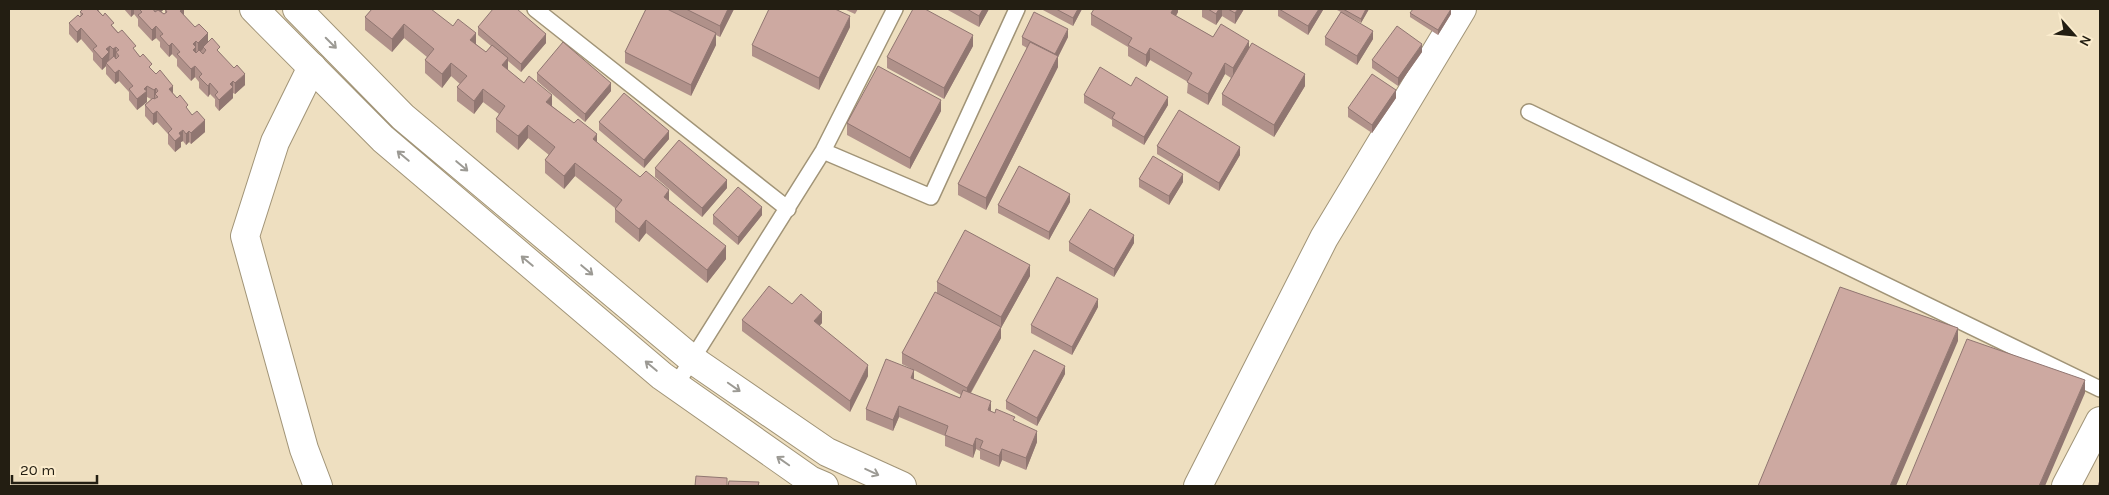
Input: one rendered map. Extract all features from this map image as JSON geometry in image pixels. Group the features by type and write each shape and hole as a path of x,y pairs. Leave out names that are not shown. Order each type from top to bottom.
{"street":[{"path":"254,9 383,140 654,369 810,480 824,486"},
{"path":"297,9 403,117 694,360 827,452 902,486"},
{"path":"1198,486 1324,238 1460,9"},
{"path":"312,67 275,142 245,236 304,449 318,486"},
{"path":"2066,486 2100,421"}],"lane":[{"path":"535,9 788,208"},
{"path":"676,385 694,360 823,151 896,9"},
{"path":"823,151 930,197 1018,9"},
{"path":"1528,112 2100,389"}],"building":[{"path":"83,9 96,9 103,16 105,13 114,23 111,25 118,33 122,30 136,46 133,48 140,57 143,54 152,64 149,67 156,74 160,70 173,86 169,89 177,98 180,95 188,105 186,107 192,115 197,111 205,120 191,133 189,131 186,134 183,130 179,133 181,136 175,141 168,133 172,129 157,111 153,114 145,105 153,98 158,97 155,94 158,91 156,88 154,90 147,86 144,89 147,91 137,99 129,89 133,86 119,70 115,73 106,63 114,56 116,59 119,56 116,52 119,50 116,47 113,49 110,46 106,49 109,52 102,59 93,49 97,46 81,28 77,32 69,23 78,15 80,17 83,14 80,12"},
{"path":"139,9 153,9 155,12 158,10 164,14 167,12 165,9 183,9 180,11 195,27 199,24 208,33 198,43 196,41 193,44 196,47 193,50 196,53 199,50 203,54 206,50 203,47 212,38 220,47 217,50 234,68 237,65 245,74 235,83 233,81 230,84 233,87 219,100 215,95 218,92 210,83 208,86 199,77 202,74 195,66 191,69 177,54 180,52 172,43 169,46 160,36 163,34 156,26 152,30 138,15 142,12"},
{"path":"372,9 431,9 453,26 458,19 476,33 470,40 486,52 492,45 508,58 502,65 524,83 529,76 552,95 546,102 574,123 578,119 597,134 593,139 640,177 646,171 669,190 664,197 726,246 707,270 646,220 639,229 615,209 622,200 575,163 564,176 545,160 555,147 528,125 518,136 496,119 505,106 483,89 474,101 457,87 467,76 451,63 442,74 425,60 434,49 404,24 392,39 365,17"},
{"path":"493,9 517,9 546,34 521,64 478,27"},
{"path":"646,9 667,9 716,33 691,85 625,52"},
{"path":"686,9 728,9 720,26"},
{"path":"769,9 835,9 850,16 819,78 752,45"},
{"path":"913,9 925,9 973,35 944,88 887,57"},
{"path":"967,9 983,9 979,16"},
{"path":"1056,9 1078,9 1073,18"},
{"path":"1094,9 1173,9 1171,13 1213,37 1221,24 1249,41 1233,68 1225,63 1208,94 1187,82 1192,73 1150,48 1146,55 1128,45 1132,38 1091,14"},
{"path":"1208,9 1219,9 1216,14"},
{"path":"1228,9 1238,9 1235,13"},
{"path":"1279,9 1319,9 1308,26"},
{"path":"1343,9 1366,9 1361,19"},
{"path":"1413,9 1451,9 1438,30 1410,13"},
{"path":"1034,12 1068,29 1055,54 1022,37"},
{"path":"1341,12 1373,31 1357,56 1325,37"},
{"path":"1397,26 1422,44 1398,78 1372,60"},
{"path":"563,42 611,83 585,114 537,73"},
{"path":"1030,42 1058,56 986,198 958,184"},
{"path":"1252,43 1305,74 1274,125 1222,94"},
{"path":"878,66 941,100 910,158 847,123"},
{"path":"1100,67 1131,86 1136,77 1168,97 1144,137 1112,118 1115,113 1084,95"},
{"path":"1372,74 1396,90 1372,125 1348,108"},
{"path":"624,93 669,131 644,160 599,122"},
{"path":"1179,110 1240,147 1219,183 1157,146"},
{"path":"679,140 727,180 702,208 655,168"},
{"path":"1153,156 1183,174 1169,196 1139,179"},
{"path":"1019,166 1070,194 1049,232 998,205"},
{"path":"738,187 762,207 738,237 713,215"},
{"path":"1090,209 1134,235 1114,269 1069,242"},
{"path":"965,230 1030,265 1001,317 937,282"},
{"path":"1057,277 1098,299 1072,347 1031,325"},
{"path":"769,286 792,304 801,294 822,312 814,321 868,365 850,401 742,320"},
{"path":"1840,287 1958,328 1890,486 1758,486"},
{"path":"935,292 1001,327 967,388 902,353"},
{"path":"1967,339 2085,380 2039,486 1906,486"},
{"path":"1034,350 1065,366 1037,418 1006,401"},
{"path":"886,359 914,370 911,378 960,398 963,390 991,401 988,410 995,413 996,409 1015,417 1013,420 1037,431 1026,458 1002,449 999,456 980,448 983,441 976,438 973,446 945,435 948,426 899,406 893,420 866,409"},
{"path":"696,476 727,478 727,486 695,486"},
{"path":"729,481 759,482 758,486 728,486"}]}
